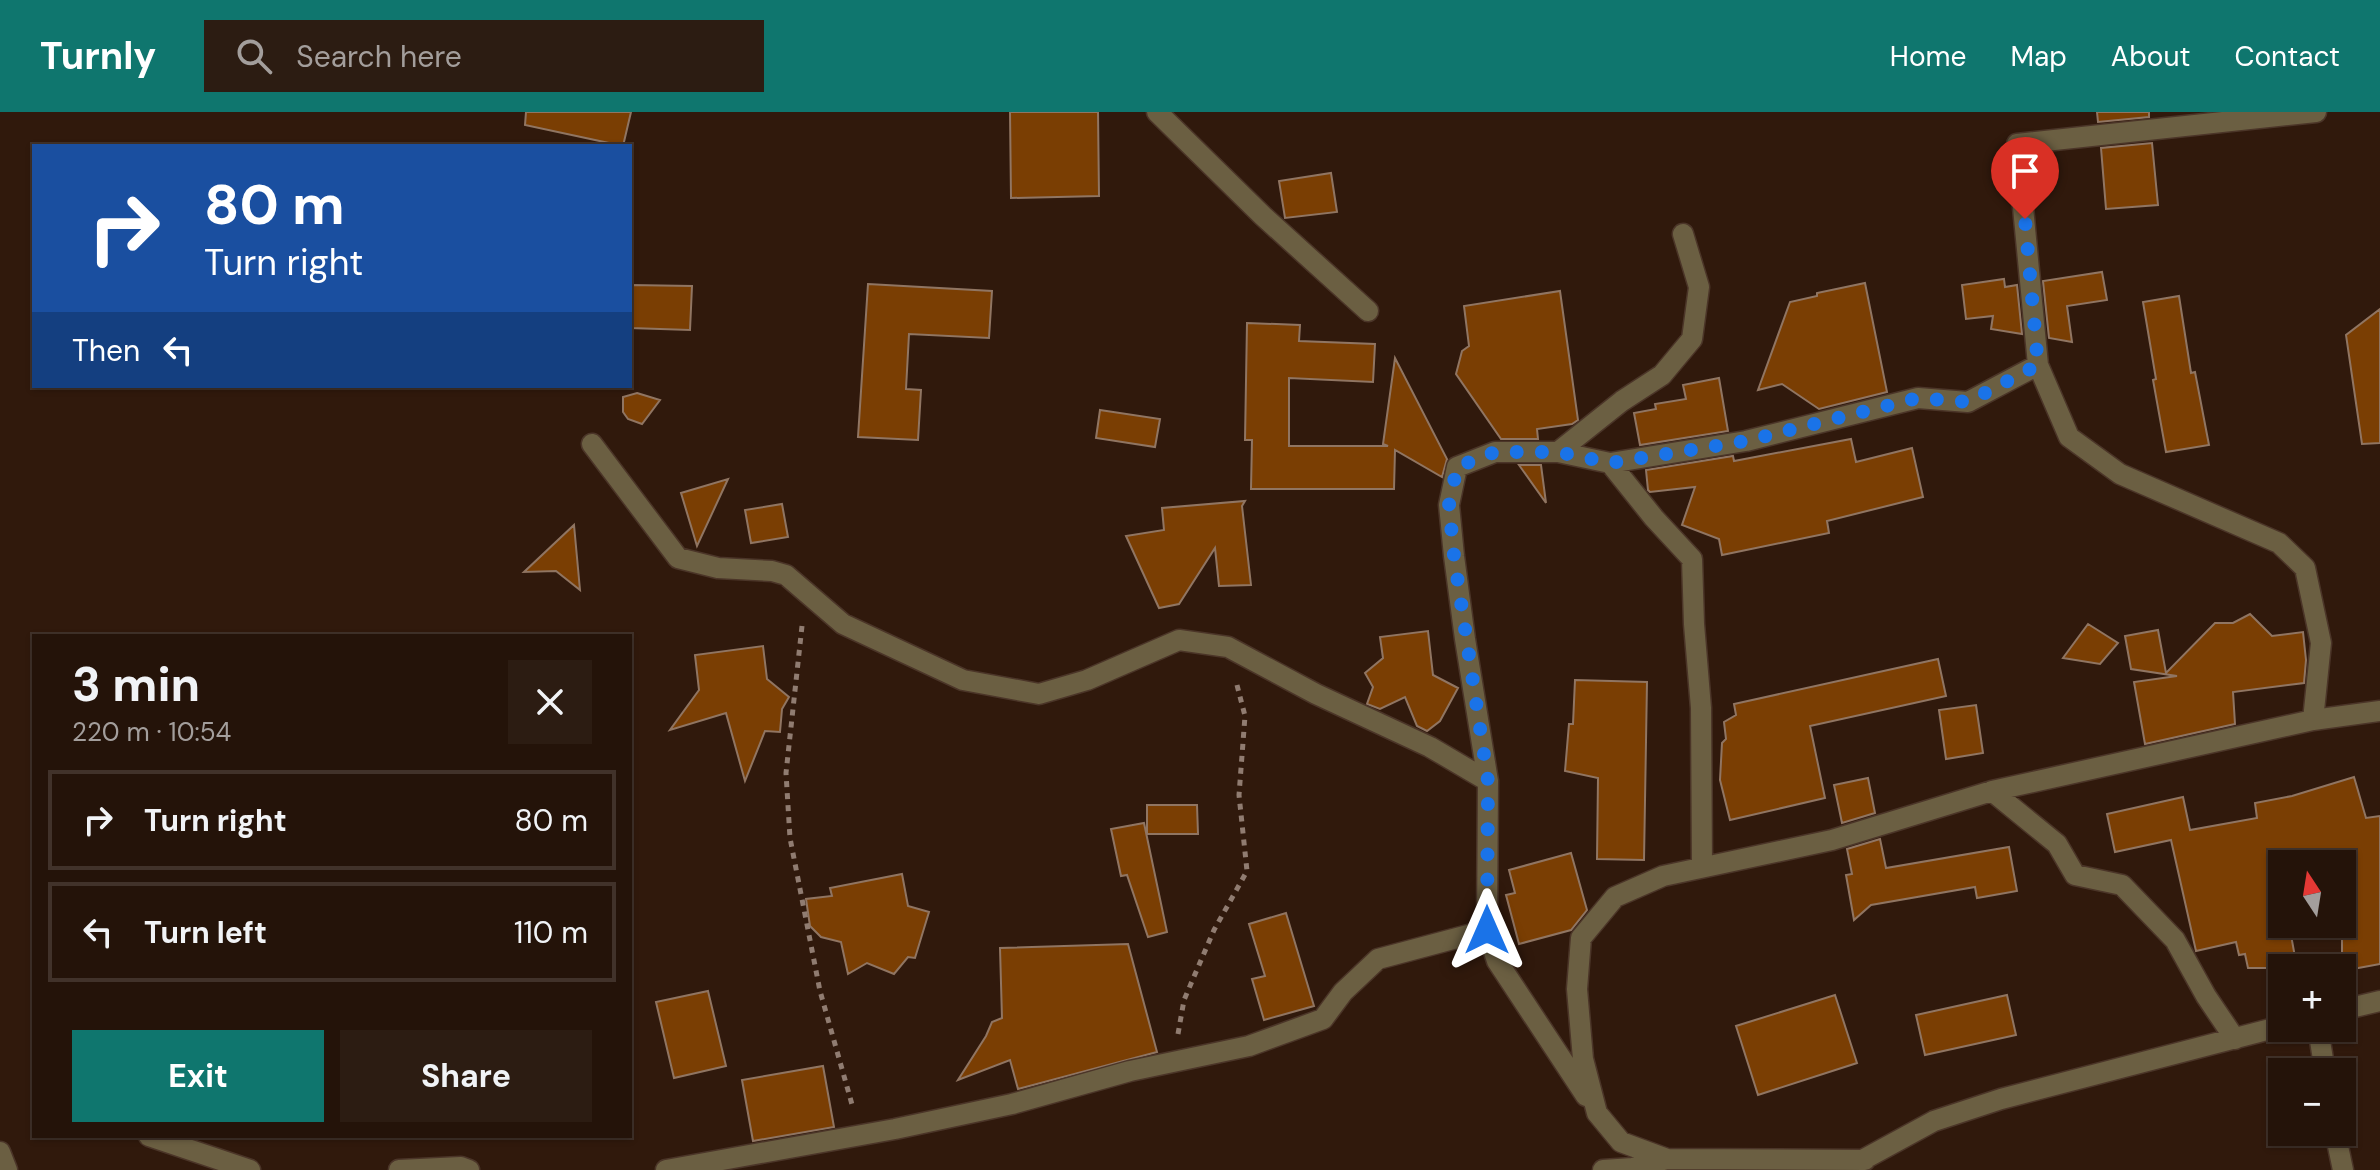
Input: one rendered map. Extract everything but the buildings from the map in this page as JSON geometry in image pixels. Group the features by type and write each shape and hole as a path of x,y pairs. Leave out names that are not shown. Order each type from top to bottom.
{"street":[{"path":"1157,112 1263,216 1368,311"},
{"path":"2313,720 2321,643 2305,568 2279,543 2120,474 2069,437 2038,365 2017,144 2316,112"},
{"path":"1558,452 1622,401 1662,375 1692,339 1699,287 1683,234"},
{"path":"1667,1159 1621,1142 1597,1113 1497,961 1487,930 1488,781 1454,556 1449,505 1457,467 1495,452 1558,452 1610,463 1746,441 1918,398 1968,402 2038,365"},
{"path":"592,444 678,558 718,568 772,571 786,575 806,589 843,624 963,680 1039,694 1087,680 1179,640 1228,647 1316,694 1430,747 1488,781"},
{"path":"1610,463 1692,559 1701,708 1702,867"},
{"path":"1597,1113 1583,1059 1578,1003 1581,938 1615,897 1663,876 1832,840 1992,791 2313,720 2380,711"},
{"path":"1992,791 2057,844 2075,875 2122,885 2175,940 2206,996 2235,1039"},
{"path":"666,1170 1012,1104 1130,1071 1249,1046 1323,1019 1343,992 1378,959 1487,930"},
{"path":"2356,1007 2380,1001"},
{"path":"1840,1170 1865,1160 1934,1121 2001,1099 2268,1030"},
{"path":"155,1138 250,1170"},
{"path":"2338,1146 2343,1170"},
{"path":"0,1152 7,1170"},
{"path":"1603,1170 1633,1168 1667,1159 1865,1160"},
{"path":"399,1170 461,1167 469,1170"}],"path":[{"path":"806,589 786,773 790,838 816,977 854,1110 851,1137"},
{"path":"1172,1062 1184,1000 1214,930 1247,871 1239,795 1245,716 1228,647"}],"route":[{"path":"1487,930 1488,781 1454,556 1449,505 1457,467 1495,452 1558,452 1610,463 1746,441 1918,398 1968,402 2038,365 2025,219"}]}
